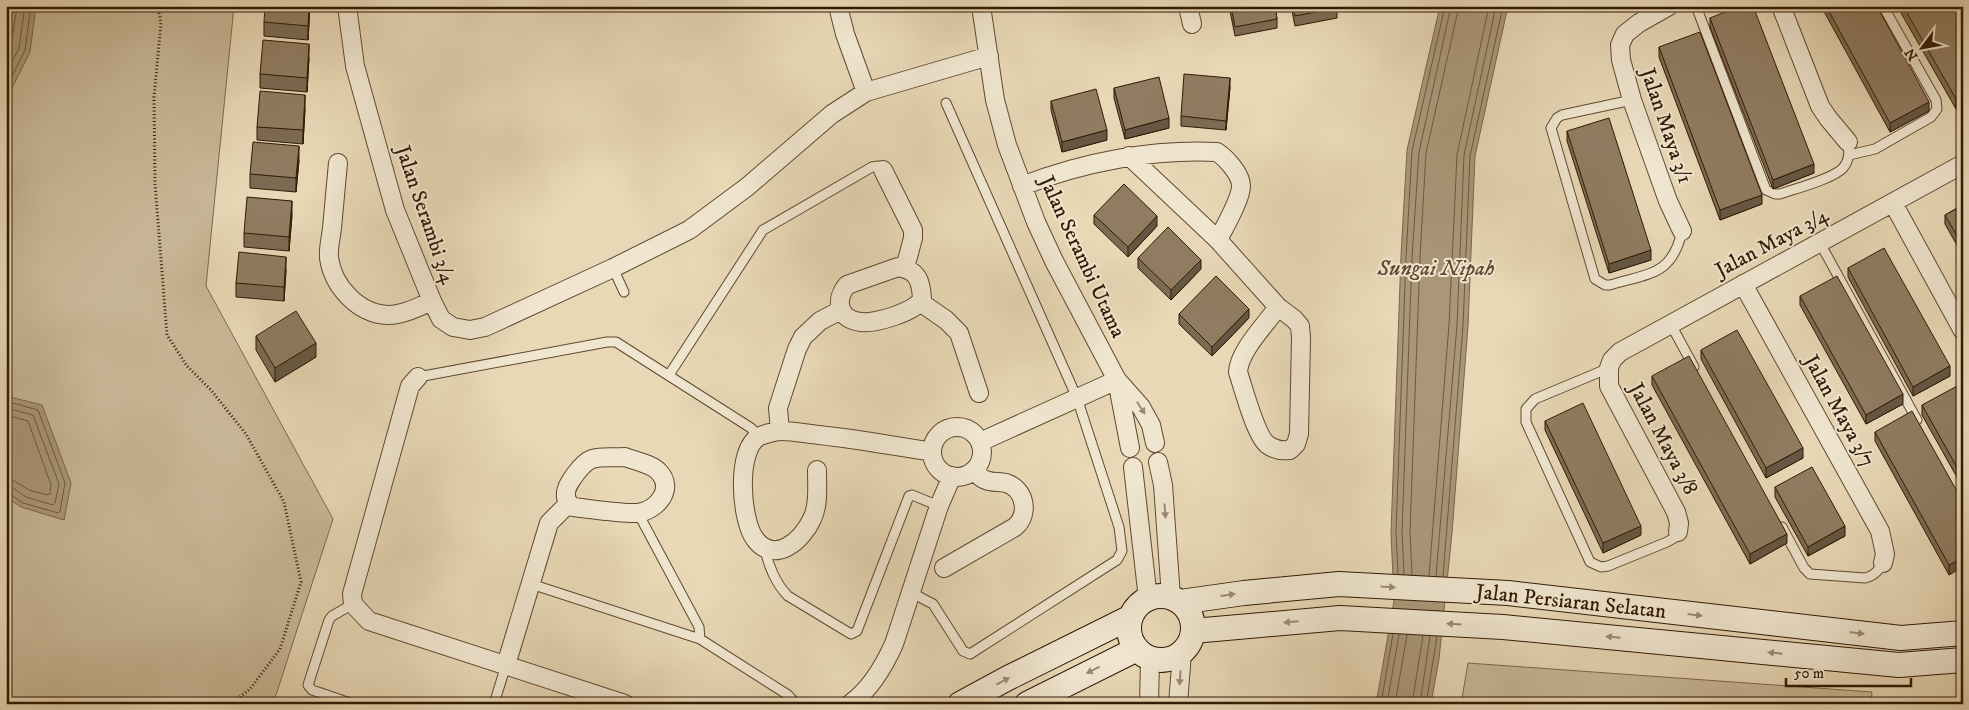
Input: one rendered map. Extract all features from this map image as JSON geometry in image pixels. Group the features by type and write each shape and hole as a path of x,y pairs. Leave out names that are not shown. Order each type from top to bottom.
{"street":[{"name":"Jalan Serambi 3/4","path":"338,163 329,257 333,274 343,291 371,312 388,315 403,313 432,301 395,210 355,66 347,6"},
{"path":"838,6 845,34 866,92"},
{"name":"Jalan Serambi Utama","path":"981,6 996,100 1006,145 1036,222 1054,261 1117,380 1141,407 1151,426 1155,443"},
{"path":"1188,6 1192,24"},
{"name":"Jalan Maya 3/1","path":"1669,6 1638,23 1625,34 1620,45 1621,60 1632,100 1668,201 1682,230"},
{"path":"1781,6 1820,106 1849,148"},
{"path":"432,301 441,319 453,326 470,330 485,327 613,268 689,230 747,186 832,114 866,92 989,56"},
{"path":"1022,186 1052,174 1129,156 1217,152 1224,157 1240,179 1241,186 1218,240"},
{"path":"1129,156 1218,240 1278,307 1300,326 1299,434 1296,444 1290,450 1281,451 1267,444 1259,430 1238,372 1238,363 1278,307"},
{"name":"Jalan Maya 3/4","path":"1609,368 1612,360 1620,352 1670,323 1963,164"},
{"path":"883,170 913,230 913,238 905,268"},
{"path":"1893,203 1963,330"},
{"path":"898,267 905,268 914,274 920,282 920,302 908,311 871,322 856,321 848,318 841,310 839,300 847,285 898,267"},
{"name":"Jalan Maya 3/7","path":"1743,284 1880,531 1885,554 1883,563"},
{"path":"920,302 946,320 959,333 979,393"},
{"path":"780,431 778,408 797,349 803,338 820,321 841,310"},
{"name":"Jalan Maya 3/8","path":"1609,368 1609,386 1676,512 1679,523 1678,532"},
{"path":"418,377 410,386 352,594 353,604 369,621 625,704"},
{"path":"980,442 1117,380"},
{"name":"Jalan Serambi Utama","path":"1117,380 1130,448"},
{"path":"951,428 966,428 980,442 982,455 980,463 975,470 960,477 944,473 938,467 932,452 938,436 943,431 951,428"},
{"path":"817,470 816,507 812,519 799,540 791,546 777,551 765,549 749,531 745,515 742,470 751,443 759,436 780,431 836,437 932,452"},
{"path":"625,457 658,470 665,479 665,494 659,503 638,513 573,507 569,503 565,494 569,485 584,463 592,459 625,457"},
{"path":"1158,462 1163,485 1176,600 1190,614 1193,631 1191,639 1182,653 1178,704"},
{"path":"960,704 1131,617 1141,603 1148,598 1133,468"},
{"path":"944,568 1015,527 1020,522 1024,513 1023,500 1014,487 1006,483 987,481 975,470"},
{"path":"850,704 859,697 886,661 894,644 938,506 952,476"},
{"path":"506,665 549,523 569,503"},
{"name":"Jalan Persiaran Selatan","path":"1148,598 1164,596 1176,600 1339,584 1508,593 1902,638 1963,633"},
{"path":"1131,617 1130,634 1144,653 1149,704"},
{"name":"Jalan Persiaran Selatan","path":"1193,631 1340,618 1503,627 1899,665 1963,660"},
{"path":"1027,704 1144,653 1166,660 1182,653"}],"lane":[{"path":"1696,6 1766,190 1775,194 1826,178 1842,169 1849,148 1875,149 1931,117 1937,109 1936,100 1883,6"},
{"path":"1632,100 1562,115 1557,118 1551,128 1595,279 1604,285 1663,268 1671,260 1679,246 1682,230"},
{"path":"910,592 933,604 963,651 970,654 1119,557 1122,551 1119,527 1077,398 946,103"},
{"path":"669,375 763,230 872,167 878,166 883,170"},
{"path":"1820,243 1920,426"},
{"path":"613,268 624,292"},
{"path":"1670,323 1699,376"},
{"path":"418,377 612,341 752,428 759,436"},
{"path":"1609,368 1535,399 1526,408 1526,422 1590,562 1601,567 1608,566 1667,542 1674,538 1678,532"},
{"path":"765,549 767,561 782,590 788,596 854,634 857,631 909,496 912,495 938,506"},
{"path":"638,513 699,627 700,639"},
{"path":"1775,516 1804,568 1810,574 1865,578 1872,576 1883,563"},
{"path":"530,584 700,639 788,695 796,704"},
{"path":"353,604 332,616 329,620 308,685 312,690 353,704"},
{"path":"494,704 506,665"}],"path":[{"path":"158,6 161,23 154,96 155,184 167,336 187,366 211,390 246,434 284,502 301,582 280,649 250,689 231,704"},
{"path":"6,697 12,704"}],"shaded area":[{"path":"6,6 234,6 206,286 333,519 273,704 6,704"},
{"path":"1468,663 1872,692 1871,704 1461,704"}],"water":[{"path":"6,6 36,6 30,52 6,100"},
{"name":"Sungai Nipah","path":"1440,6 1508,6 1475,156 1468,326 1452,533 1439,659 1431,704 1376,704 1394,601 1391,533 1401,256 1407,150"},
{"path":"6,396 42,405 71,483 64,520 21,507 6,497"}],"building":[{"path":"265,6 309,6 308,26 264,22"},
{"path":"1231,6 1275,6 1277,19 1235,27"},
{"path":"1293,6 1337,6 1337,8 1295,16"},
{"path":"1740,6 1753,6 1814,164 1773,180 1710,18"},
{"path":"1826,6 1877,6 1929,102 1890,123"},
{"path":"1903,6 1954,6 1963,22 1963,95 1956,99"},
{"path":"1700,32 1762,195 1720,210 1659,47"},
{"path":"263,40 309,44 307,78 260,74"},
{"path":"1184,74 1230,78 1226,121 1181,116"},
{"path":"1159,77 1169,118 1125,130 1114,88"},
{"path":"1096,89 1107,130 1062,142 1051,101"},
{"path":"260,91 305,95 303,130 257,127"},
{"path":"1609,118 1651,250 1609,264 1567,131"},
{"path":"253,142 299,146 296,178 250,174"},
{"path":"1124,184 1157,216 1128,247 1094,215"},
{"path":"247,197 292,201 289,237 244,233"},
{"path":"1963,205 1963,246 1945,215"},
{"path":"1168,227 1201,260 1171,290 1138,258"},
{"path":"1884,248 1950,366 1913,387 1848,268"},
{"path":"239,252 286,257 284,287 236,283"},
{"path":"1216,276 1249,309 1212,347 1179,314"},
{"path":"1837,276 1903,394 1866,415 1800,296"},
{"path":"296,311 316,343 275,368 256,336"},
{"path":"1737,330 1803,448 1766,468 1701,350"},
{"path":"1689,356 1787,534 1750,554 1652,376"},
{"path":"1959,385 1963,392 1963,478 1922,405"},
{"path":"1583,403 1641,526 1603,543 1545,421"},
{"path":"1912,411 1963,502 1963,558 1949,565 1875,432"},
{"path":"1812,467 1845,526 1808,547 1775,487"}]}
